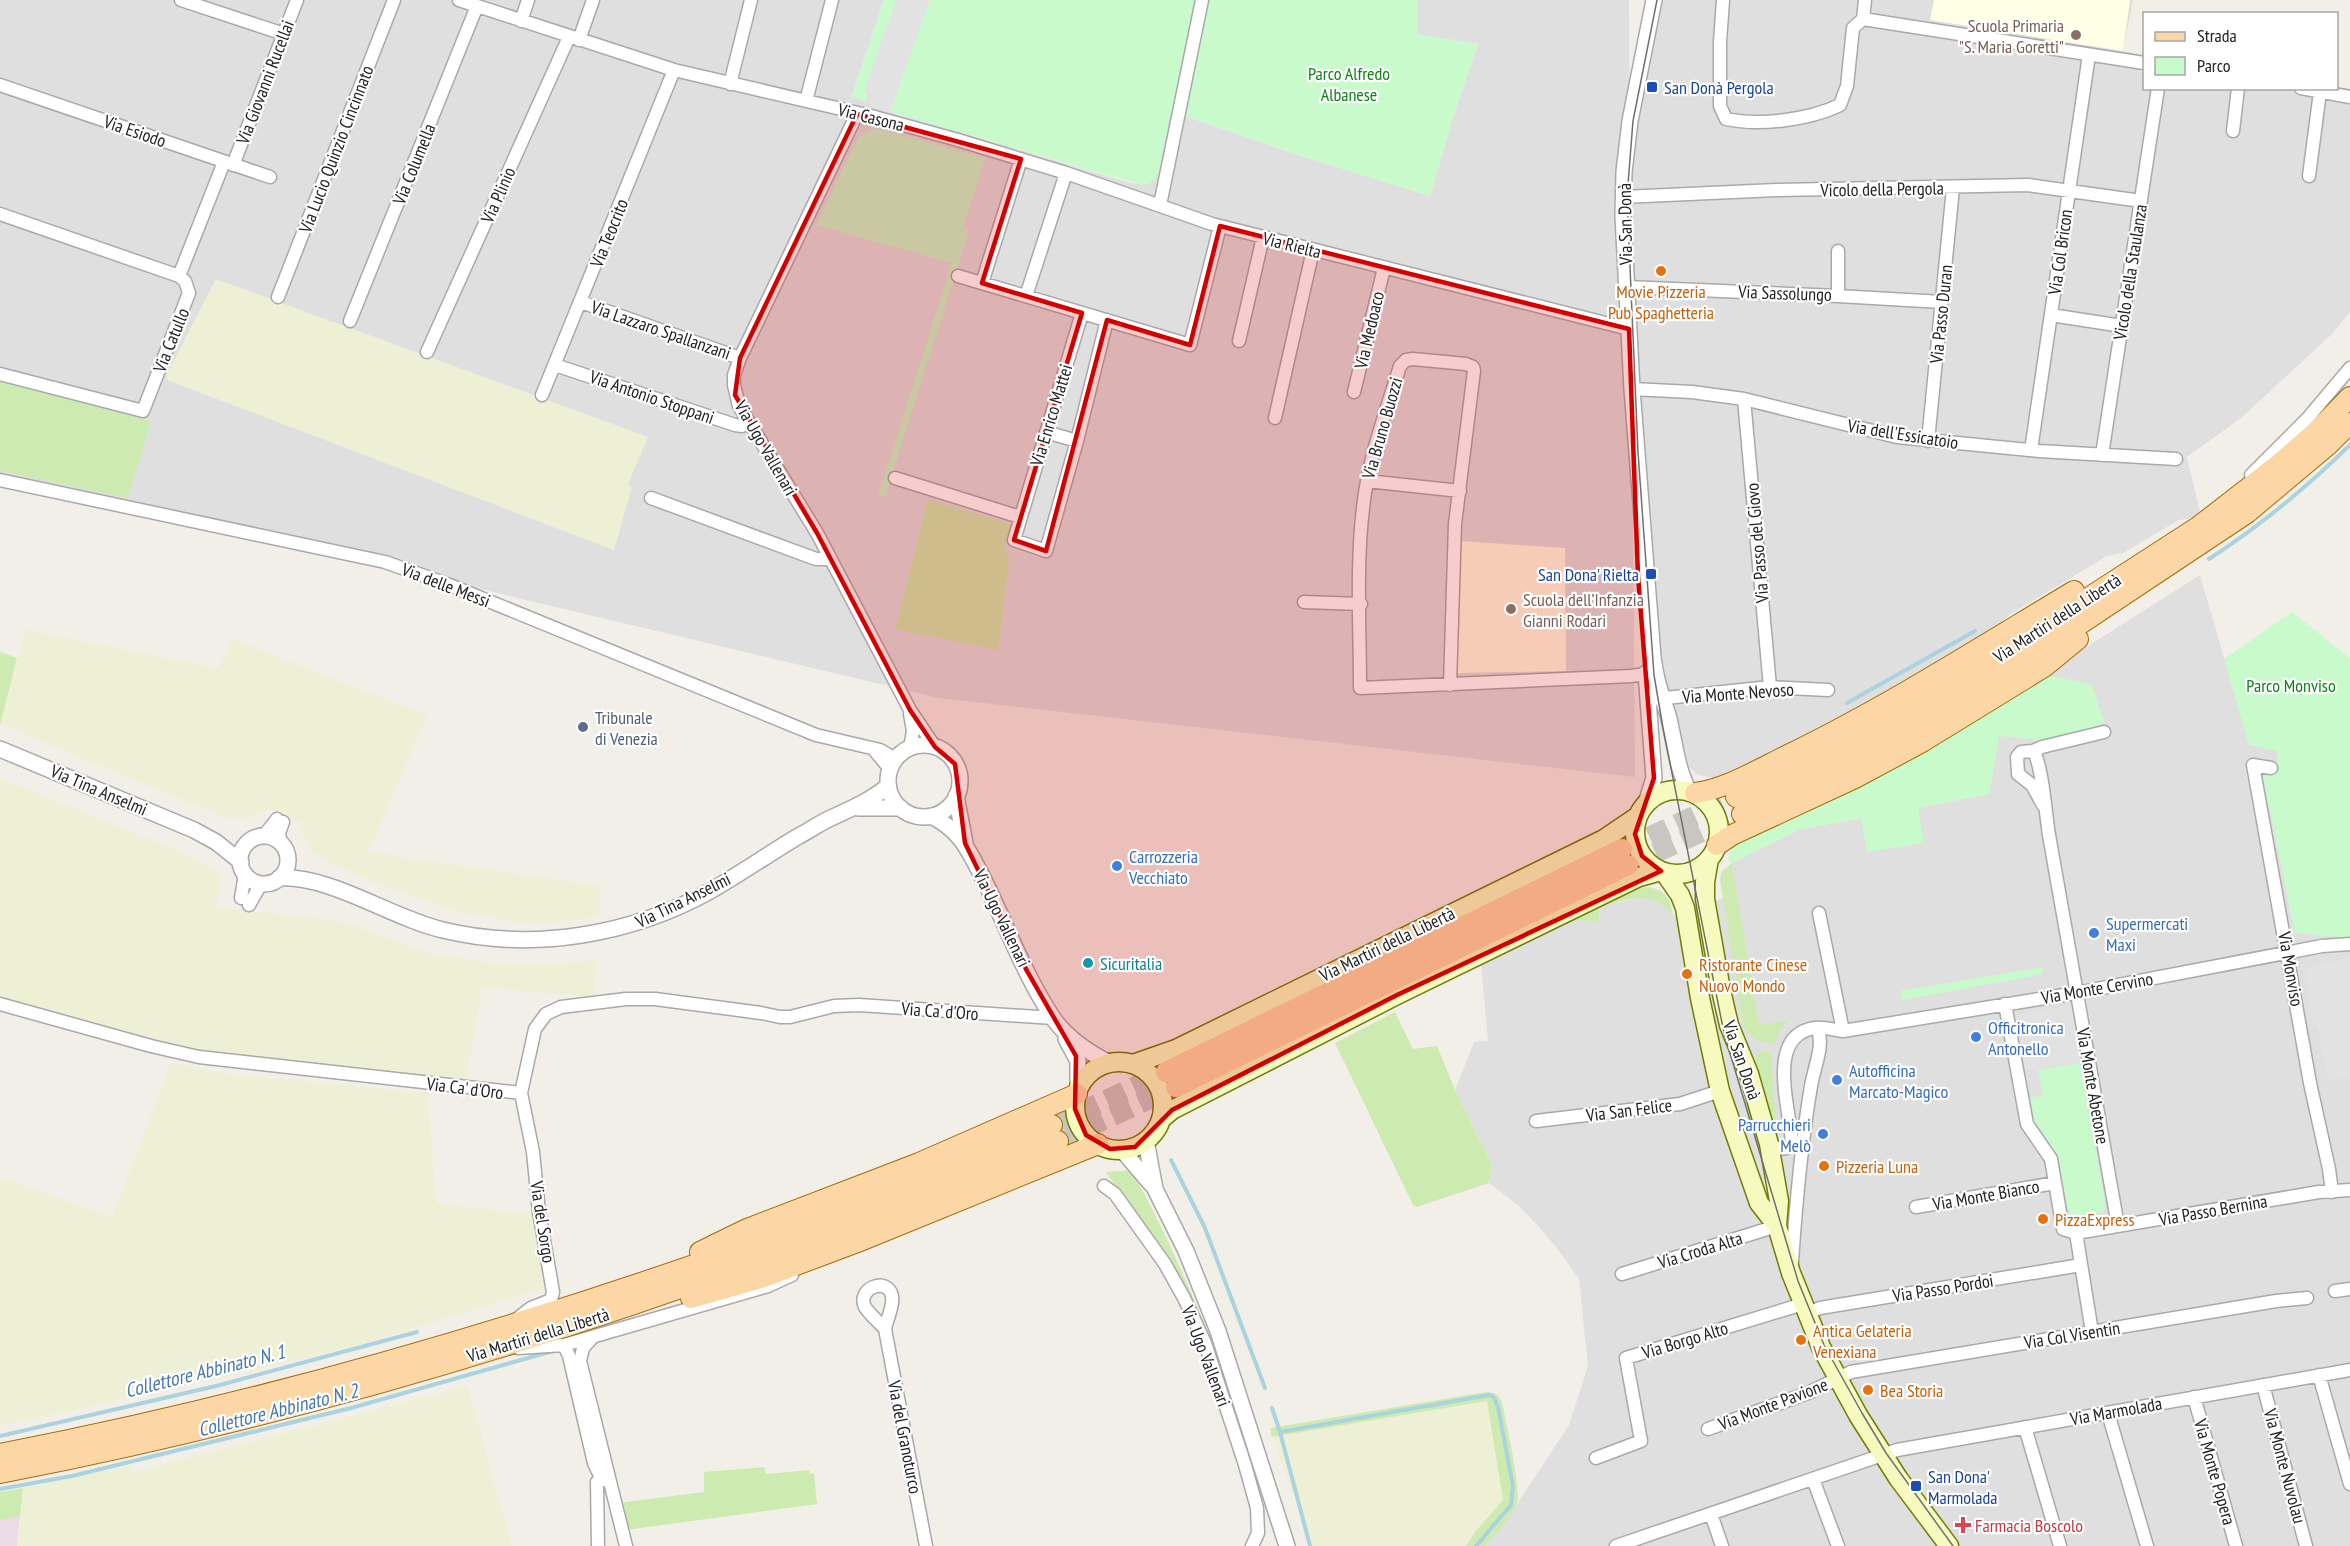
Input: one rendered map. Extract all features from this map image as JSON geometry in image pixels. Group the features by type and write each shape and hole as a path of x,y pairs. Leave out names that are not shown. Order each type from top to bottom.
{"main road":[{"name":"Via Martiri della Libertà","path":"2350,397 2316,432 2198,527 2003,653 1914,707 1739,806 1862,757 2002,675 2247,513 2328,445 2350,423"},
{"path":"1642,810 1656,795 1669,790 1692,792 1716,788 1825,737 1926,682 2151,545 2175,533 2198,527"},
{"path":"1161,1119 1172,1110 1397,994 1639,877 1662,871 1679,874 1692,872 1732,835 1855,778 1985,705 2044,667 2066,648 2120,611 2164,569"},
{"name":"Via San Donà","path":"1692,792 1705,800 1716,815 1719,833 1705,882 1705,899 1722,997 1769,1144 1779,1201 1777,1226 1791,1273 1804,1309 1839,1379 1883,1455 1949,1546"},
{"name":"Via Martiri della Libertà","path":"1133,1064 1176,1049 1604,839 1642,810"},
{"name":"Via San Donà","path":"1642,810 1635,834 1639,851 1650,865 1662,871 1680,895 1685,908 1719,1091 1759,1203 1777,1226"},
{"name":"Via Martiri della Libertà","path":"1171,1080 1625,857"},
{"path":"1110,1063 1133,1064 1150,1075 1161,1092 1163,1106 1161,1119 1155,1131 1146,1141 1122,1150 1110,1149 1086,1135 1078,1123 1075,1109 1078,1092 1091,1073 1110,1063"},
{"path":"608,1294 670,1262 699,1252 747,1228 892,1174 1022,1119 1078,1092"},
{"name":"Via Martiri della Libertà","path":"0,1454 160,1420 299,1385 507,1326 608,1294 1055,1133 834,1234 655,1298 559,1338 493,1349 326,1397 188,1432 0,1473"},
{"path":"559,1338 754,1281 946,1207 1098,1144"}],"street":[{"path":"181,0 284,34"},
{"name":"Via Giovanni Rucellai","path":"178,276 229,163 297,0"},
{"name":"Via Lucio Quinzio Cincinnato","path":"278,297 394,0"},
{"path":"521,21 528,0"},
{"path":"574,39 593,0"},
{"path":"730,84 752,0"},
{"path":"806,101 832,0"},
{"path":"1160,205 1202,0"},
{"name":"Via San Donà","path":"1651,674 1632,389 1623,197 1630,121 1654,0"},
{"path":"1723,0 1720,42 1720,106 1726,119 1738,122 1800,118 1840,105 1847,86 1853,28 1863,19 1865,0"},
{"name":"Via Casona","path":"468,2 574,39 674,70 958,140 1160,205"},
{"name":"Via Columella","path":"350,321 468,2"},
{"path":"1863,19 2143,63"},
{"name":"Via Plinio","path":"427,352 574,39"},
{"name":"Via Col Bricon","path":"2031,450 2089,55"},
{"name":"Via Teocrito","path":"542,395 674,70"},
{"name":"Via Esiodo","path":"0,85 270,177"},
{"name":"Vicolo della Staulanza","path":"2102,455 2158,90"},
{"path":"2234,131 2238,90"},
{"path":"2310,90 2350,97"},
{"path":"2309,176 2320,92"},
{"name":"Via Ugo Vallenari","path":"857,114 740,358 734,375 735,395 748,423 831,559 910,710 934,747"},
{"path":"982,283 1021,159"},
{"path":"1026,296 1066,173"},
{"name":"Vicolo della Pergola","path":"1623,197 1776,190 2028,185 2141,201"},
{"name":"Via Passo Duran","path":"1928,441 1953,188"},
{"name":"Via Rielta","path":"1160,205 1220,226 1629,329"},
{"path":"0,214 178,276"},
{"path":"958,276 1190,345 1220,226"},
{"path":"1239,341 1263,237"},
{"path":"1275,418 1313,250"},
{"path":"1838,251 1838,296"},
{"name":"Via Medoaco","path":"1354,392 1384,268"},
{"name":"Via Catullo","path":"0,374 143,411 187,300 188,286 178,276"},
{"name":"Via Sassolungo","path":"1627,287 1942,302"},
{"name":"Via Lazzaro Spallanzani","path":"581,302 740,358"},
{"name":"Via Enrico Mattei","path":"1077,441 1046,551 1014,540 1082,313"},
{"path":"2051,315 2122,326"},
{"path":"1046,432 1077,441 1107,320"},
{"name":"Via Bruno Buozzi","path":"1450,685 1455,524 1474,376 1473,368 1466,364 1413,358 1406,360 1400,366 1367,481 1361,535 1360,688 1450,685 1651,674"},
{"name":"Via Antonio Stoppani","path":"555,365 735,425 742,426 748,423"},
{"path":"2215,514 2307,419 2350,368"},
{"name":"Via dell'Essicatoio","path":"1632,389 1692,392 1744,399 1867,431 1928,441 2176,459"},
{"name":"Via Passo del Giovo","path":"1744,399 1770,687"},
{"name":"Via San Donà","path":"1636,451 1638,576 1655,699 1654,778 1642,810"},
{"path":"895,478 1020,517"},
{"name":"Via delle Messi","path":"0,480 385,562 447,584 816,735 874,750 893,764"},
{"path":"1367,481 1460,491"},
{"path":"651,498 806,555 821,560 831,559"},
{"path":"1304,602 1361,604"},
{"name":"Via Monte Nevoso","path":"1655,699 1770,687 1828,690"},
{"name":"Via San Donà","path":"1655,699 1667,715 1680,771 1692,792"},
{"name":"Via Ugo Vallenari","path":"910,710 913,731 910,748"},
{"name":"Via Monte Abetone","path":"2043,805 2032,785 2018,774 2017,757 2021,752 2033,751 2103,732"},
{"path":"921,745 934,747 948,755 955,764 959,774 956,796 951,806 931,816 910,814 895,802 888,786 893,764 910,748 921,745"},
{"name":"Via Tina Anselmi","path":"0,749 197,832"},
{"name":"Via Monte Abetone","path":"2033,751 2038,762 2043,805 2118,1226"},
{"name":"Via Monviso","path":"2271,768 2253,765 2332,1192"},
{"name":"Via Tina Anselmi","path":"324,884 417,923 445,931 525,940 584,935 629,926 701,895 831,818 876,796 888,786"},
{"name":"Via Ugo Vallenari","path":"956,796 965,843 1027,971 1078,1061 1078,1092"},
{"name":"Via Tina Anselmi","path":"855,808 901,808"},
{"name":"Via Ugo Vallenari","path":"931,816 947,823 965,843"},
{"path":"261,884 245,902 242,851 280,821 281,844 287,858 286,868 279,879"},
{"path":"197,832 239,841 270,837 281,844"},
{"path":"197,832 216,842 243,868 250,879 261,884 268,884 279,879 298,879 324,884"},
{"path":"287,858 324,884"},
{"path":"1819,913 1844,1031"},
{"name":"Via Monte Cervino","path":"1817,1028 1844,1031 2076,993 2288,953 2350,944"},
{"name":"Via Ca' d'Oro","path":"0,1004 199,1057 521,1093 540,1020 553,1010 576,1004 640,999 761,1012 780,1017 803,1015 834,1006 853,1005 1055,1021"},
{"name":"Via Monte Bianco","path":"2005,1004 2027,1124 2051,1159 2063,1229 2076,1233"},
{"path":"1055,1021 1088,1051 1110,1063"},
{"path":"1769,1144 1783,1148 1792,1144 1784,1074 1785,1056 1797,1036 1817,1028 1821,1040 1801,1143 1791,1273"},
{"name":"Via Monte Cervino","path":"1820,1048 1825,1042 1844,1031"},
{"name":"Via San Felice","path":"1536,1121 1680,1104 1719,1091"},
{"name":"Via del Sorgo","path":"507,1326 531,1308 551,1300 552,1280 539,1212 533,1152 521,1093"},
{"name":"Via Ugo Vallenari","path":"1146,1141 1155,1189"},
{"name":"Via Ugo Vallenari","path":"1122,1150 1155,1189 1185,1251 1218,1331 1287,1546"},
{"name":"Via Monte Bianco","path":"1917,1207 2055,1183"},
{"name":"Via Ugo Vallenari","path":"1104,1186 1115,1194 1164,1264 1197,1323 1243,1458 1257,1508 1258,1533 1252,1546"},
{"path":"1759,1203 1779,1201 1789,1197 1797,1188"},
{"name":"Via Passo Bernina","path":"2076,1233 2319,1192 2350,1190"},
{"name":"Via Croda Alta","path":"1622,1274 1777,1226"},
{"path":"2076,1233 2091,1332"},
{"path":"605,1480 594,1463 569,1356 559,1338 594,1337 768,1286 786,1279 816,1258"},
{"name":"Via Passo Pordoi","path":"1804,1309 2081,1265"},
{"path":"2336,1291 2350,1289"},
{"name":"Via Col Visentin","path":"1839,1379 1851,1372 2276,1301 2307,1298"},
{"name":"Via Borgo Alto","path":"1596,1458 1641,1441 1626,1358 1804,1309"},
{"name":"Via del Granoturco","path":"885,1329 926,1546"},
{"path":"594,1337 583,1348 580,1361 605,1480 626,1546"},
{"name":"Via Marmolada","path":"1616,1546 1897,1450 2350,1370"},
{"path":"2319,1376 2349,1479"},
{"name":"Via Monte Pavione","path":"1708,1429 1808,1393 1839,1379"},
{"name":"Via Monte Nuvolau","path":"2263,1385 2306,1546"},
{"name":"Via Monte Popera","path":"2194,1397 2236,1546"},
{"path":"2108,1413 2147,1546"},
{"path":"2025,1427 2060,1546"},
{"path":"1813,1479 1838,1546"},
{"path":"598,1546 597,1482 605,1480"},
{"path":"1711,1514 1722,1546"}],"highlighted area":[{"path":"857,114 1021,159 982,283 1082,313 1014,540 1046,551 1107,320 1190,345 1220,226 1629,329 1638,576 1654,778 1635,834 1642,856 1661,871 1397,995 1172,1110 1135,1147 1110,1149 1086,1135 1075,1109 1076,1056 1027,971 965,843 955,764 935,747 910,710 817,533 735,395 740,358"}],"shaded area":[{"path":"0,0 884,0 852,96 866,101 864,92 896,0 930,0 890,111 1134,184 1158,175 1170,111 1298,155 1430,196 1478,44 1417,34 1418,0 1629,0 1630,162 1636,114 1661,0 2133,0 2123,51 2143,55 2143,90 2338,90 2338,87 2350,89 2350,312 2331,335 2241,418 2187,457 2201,517 2179,520 2123,553 2107,556 2009,615 1983,639 1819,732 1713,778 1698,775 1689,767 1673,706 1663,685 1644,490 1631,256 1635,777 939,698 0,475"},
{"path":"896,0 930,0 890,112 869,106 872,95 864,92"},
{"name":"Scuola Primaria \"S. Maria Goretti\"","path":"1934,0 2130,0 2123,51 1930,20"},
{"path":"216,279 648,437 628,484 632,487 614,550 167,380 166,376"},
{"name":"Scuola dell’Infanzia Gianni Rodari","path":"1459,541 1565,548 1566,671 1456,673"},
{"path":"2200,575 2249,743 2277,747 2279,761 2266,778 2292,920 2296,928 2350,928 2350,1546 1485,1546 1502,1527 1569,1425 1588,1366 1579,1279 1539,1227 1518,1205 1489,1183 1492,1165 1455,1090 1474,1042 1488,1041 1481,964 1571,920 1599,922 1600,906 1644,897 1664,904 1674,916 1736,893 1732,863 1801,829 1862,818 1923,843 1917,808 1989,794 1999,735 2038,740 2044,674"},
{"path":"25,630 219,668 232,639 427,715 369,852 601,886 599,917 544,923 510,921 456,911 371,881 320,858 309,850 301,831 300,822 268,809 253,817 226,818 0,724"},
{"path":"0,778 174,849 219,872 221,878 217,907 345,922 431,954 464,959 523,966 596,960 594,997 482,988 466,1082 221,1054 142,1039 0,998"},
{"path":"2350,958 2350,1077 2328,1081 2317,1025 2312,1026 2306,971 2315,964"},
{"path":"2071,1005 2081,1062 2023,1071 2013,1015"},
{"path":"171,1062 220,1073 428,1093 436,1204 533,1214 545,1288 355,1346 0,1426 0,1177 112,1217"},
{"path":"468,1386 512,1546 17,1546 23,1488 132,1465 134,1472"},
{"path":"1487,1400 1503,1501 1475,1532 1466,1546 1312,1546 1272,1437"},
{"path":"20,1516 17,1546 0,1546 0,1520"}],"green space":[{"path":"884,0 896,0 864,92 868,94 866,101 852,97"},
{"name":"Parco Alfredo Albanese","path":"930,0 1418,0 1418,34 1478,44 1430,196 1298,155 1171,111 1158,175 1149,184 1142,185 890,112"},
{"path":"873,129 985,158 963,228 969,231 885,497 878,495 952,263 816,225 858,138"},
{"path":"0,381 151,421 128,498 0,471"},
{"path":"928,499 1011,525 1005,545 1009,561 998,650 895,629"},
{"name":"Parco Monviso","path":"2292,612 2350,658 2350,938 2295,933 2263,777 2277,761 2277,751 2249,745 2224,659"},
{"path":"0,652 17,658 0,725"},
{"path":"2044,674 2092,685 2104,722 2093,728 2038,740 1999,736 1989,794 1918,808 1924,843 1867,852 1861,818 1801,829 1732,863 1727,858 1735,843"},
{"path":"1732,863 1759,1025 1789,1020 1781,1028 1774,1043 1754,1038 1746,1031 1742,1021 1720,880 1721,872"},
{"path":"1644,887 1651,888 1665,895 1671,904 1673,916 1665,907 1649,899 1631,899 1603,905"},
{"path":"1600,907 1599,922 1571,920"},
{"path":"2043,967 2043,973 2029,977 1902,1000 1900,991"},
{"path":"1395,1012 1413,1049 1437,1046 1455,1090 1492,1165 1489,1183 1416,1207 1413,1205 1335,1043"},
{"path":"1772,1050 1777,1135 1774,1132 1754,1062 1759,1052"},
{"path":"2080,1063 2105,1202 2104,1212 2073,1218 2065,1206 2056,1153 2033,1122 2028,1098 2043,1095 2038,1070"},
{"path":"1131,1170 1183,1274 1211,1338 1206,1334 1167,1261 1106,1172"},
{"path":"1486,1392 1498,1395 1503,1406 1516,1472 1518,1497 1511,1516 1485,1546 1466,1546 1503,1500 1487,1401 1272,1437 1270,1428"},
{"path":"764,1467 766,1474 809,1470 810,1474 814,1473 817,1504 626,1530 618,1503 704,1492 704,1472"},
{"path":"23,1488 20,1516 0,1520 0,1492"}],"waterway":[{"name":"Collettore Abbinato N. 2","path":"2209,559 2282,506 2350,445"},
{"name":"Collettore Abbinato N. 1","path":"1847,703 1975,631"},
{"path":"1171,1160 1205,1228 1265,1388"},
{"name":"Collettore Abbinato N. 1","path":"0,1436 216,1386 417,1332"},
{"name":"Collettore Abbinato N. 2","path":"0,1489 72,1476 351,1408 553,1351"},
{"path":"1280,1432 1489,1395 1494,1397 1498,1407 1513,1486 1511,1505 1476,1546"},
{"path":"1272,1408 1310,1546"}],"tunnel":[{"path":"1622,849 1736,797"},
{"path":"1628,865 1742,814"},
{"path":"1052,1125 1166,1072"},
{"path":"1058,1141 1176,1087"}],"tram line":[{"path":"1657,0 1633,121 1627,197 1638,452 1654,675 1663,728 1724,1033 1798,1281 1824,1345 1862,1413 1886,1453 1953,1546"},
{"path":"1636,523 1644,656 1649,688"}],"place":[{"name":"Scuola Primaria \"S. Maria Goretti\"","path":"2076,35"},
{"name":"San Donà Pergola","path":"1652,87"},
{"name":"Movie Pizzeria Pub Spaghetteria","path":"1661,271"},
{"name":"San Dona' Rielta","path":"1651,574"},
{"name":"Scuola dell’Infanzia Gianni Rodari","path":"1511,609"},
{"name":"Tribunale di Venezia","path":"583,727"},
{"name":"Carrozzeria Vecchiato","path":"1117,866"},
{"name":"Supermercati Maxi","path":"2094,933"},
{"name":"Sicuritalia","path":"1088,963"},
{"name":"Ristorante Cinese Nuovo Mondo","path":"1687,974"},
{"name":"Officitronica Antonello","path":"1976,1037"},
{"name":"Autofficina Marcato-Magico","path":"1837,1080"},
{"name":"Parrucchieri Melò","path":"1823,1134"},
{"name":"Pizzeria Luna","path":"1824,1166"},
{"name":"PizzaExpress","path":"2043,1219"},
{"name":"Antica Gelateria Venexiana","path":"1801,1340"},
{"name":"Bea Storia","path":"1868,1390"},
{"name":"San Dona' Marmolada","path":"1916,1486"},
{"name":"Farmacia Boscolo","path":"1963,1525"}]}
